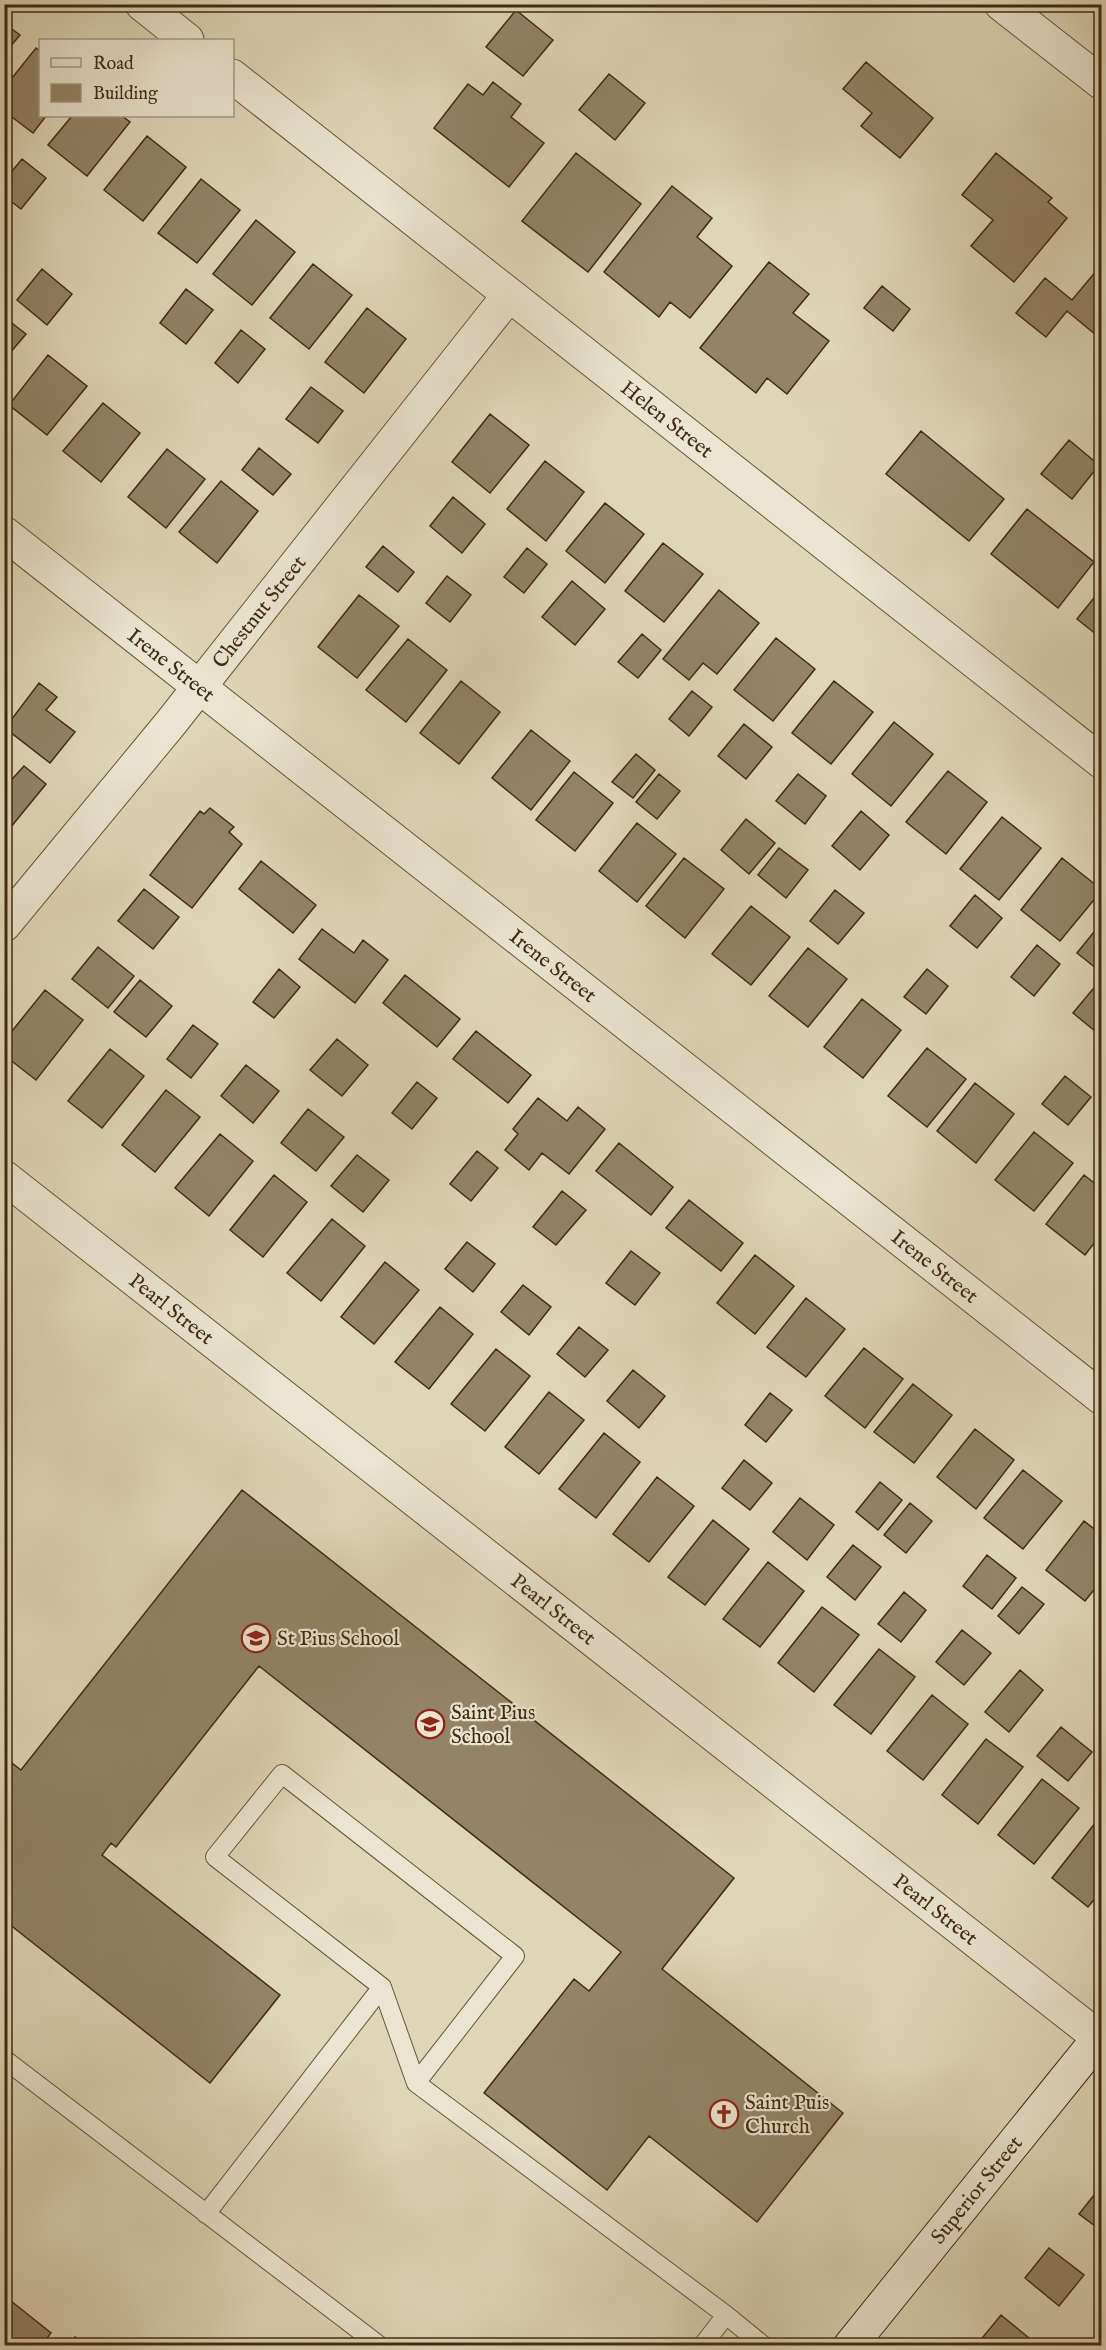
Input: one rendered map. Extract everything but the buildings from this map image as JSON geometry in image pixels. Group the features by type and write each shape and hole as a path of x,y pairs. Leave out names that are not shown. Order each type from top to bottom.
{"street":[{"path":"141,4 186,39"},
{"path":"1001,4 1101,83"},
{"name":"Helen Street","path":"234,78 1101,762"},
{"name":"Chestnut Street","path":"4,925 199,687 510,295"},
{"name":"Irene Street","path":"4,533 1101,1398"},
{"name":"Pearl Street","path":"4,1177 1100,2037"},
{"name":"Superior Street","path":"850,2346 1100,2037"}],"lane":[{"path":"416,2083 515,1956 282,1774 215,1857 382,1987 416,2083 726,2315 764,2346"},
{"path":"206,2214 382,1987"},
{"path":"4,2059 380,2346"},
{"path":"702,2346 726,2315"}],"place":[{"name":"St Pius School","path":"256,1638"},
{"name":"Saint Pius School","path":"430,1724"},
{"name":"Saint Puis Church","path":"724,2114"}]}
